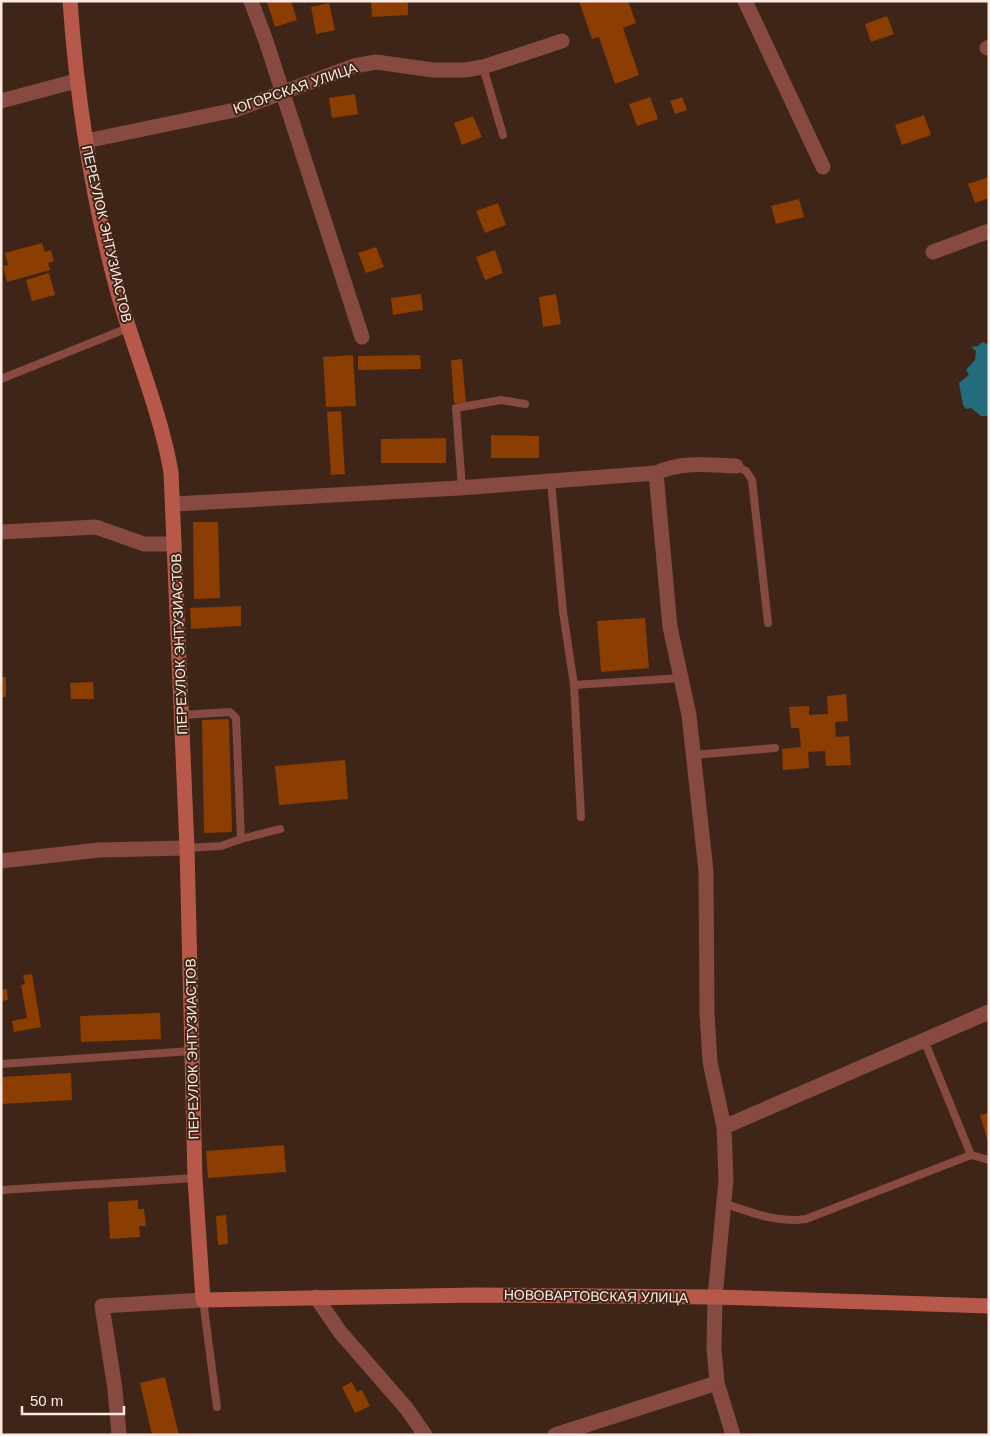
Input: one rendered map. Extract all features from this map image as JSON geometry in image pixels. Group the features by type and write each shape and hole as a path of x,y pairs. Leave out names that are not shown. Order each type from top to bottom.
{"main road":[{"name":"ПЕРЕУЛОК ЭНТУЗИАСТОВ","path":"70,1 76,81 86,141 108,247 128,328 166,442 174,504 174,544 187,848 195,1178 203,1300"},
{"name":"НОВОВАРТОВСКАЯ УЛИЦА","path":"203,1300 477,1295 716,1297 989,1306"}],"street":[{"path":"251,1 266,41 362,337"},
{"path":"745,1 823,167"},
{"name":"ЮГОРСКАЯ УЛИЦА","path":"86,141 235,110 354,66 376,62 433,70 465,70 483,67 562,41"},
{"path":"1,101 76,81"},
{"path":"933,252 989,231"},
{"path":"174,504 462,488 656,473 670,466 686,464 736,466"},
{"path":"656,473 670,628 689,716 706,871 707,1013 710,1062 724,1126 726,1204 716,1297 714,1348 717,1383 733,1435"},
{"path":"1,532 96,527 144,544 174,544"},
{"path":"1,861 99,850 187,848"},
{"path":"724,1126 989,1012"},
{"path":"316,1297 340,1332 407,1409 425,1435"},
{"path":"118,1435 115,1389 102,1306 203,1300"},
{"path":"555,1435 717,1383"}],"lane":[{"path":"483,67 503,134"},
{"path":"1,379 128,328"},
{"path":"462,488 456,408 501,400 525,404"},
{"path":"736,466 746,471 752,480 768,623"},
{"path":"551,481 563,612 574,685 581,816"},
{"path":"574,685 681,678"},
{"path":"182,715 230,712 236,718 241,839"},
{"path":"693,755 775,748"},
{"path":"187,848 221,846 241,839 280,830"},
{"path":"924,1040 970,1156"},
{"path":"1,1064 192,1051"},
{"path":"726,1204 771,1219 806,1220 970,1156 989,1160"},
{"path":"1,1190 195,1178"},
{"name":"ПЕРЕУЛОК ЭНТУЗИАСТОВ","path":"203,1300 217,1407"}],"water":[{"path":"982,342 989,345 989,416 981,416 971,408 966,409 963,405 959,383 969,375 966,370 975,360 976,351 971,347 978,346"}],"building":[{"path":"291,1 297,20 275,27 267,2"},
{"path":"371,1 408,1 408,15 372,17"},
{"path":"579,1 628,1 636,23 623,28 639,75 615,84 599,37 592,39"},
{"path":"329,3 335,30 316,34 311,7"},
{"path":"887,16 894,34 871,42 865,24"},
{"path":"355,94 358,114 332,118 329,98"},
{"path":"650,97 658,119 637,126 629,104"},
{"path":"682,97 687,110 675,114 670,101"},
{"path":"924,115 931,135 902,145 895,125"},
{"path":"473,116 482,137 462,145 454,123"},
{"path":"989,177 989,198 975,203 968,184"},
{"path":"799,199 804,217 776,224 771,206"},
{"path":"498,203 506,225 485,233 476,211"},
{"path":"42,243 45,252 51,250 54,261 48,263 50,270 7,282 3,266 8,265 5,253"},
{"path":"376,247 384,267 366,273 358,253"},
{"path":"495,250 503,273 485,280 476,257"},
{"path":"49,273 55,295 32,301 26,280"},
{"path":"421,294 423,310 393,315 391,298"},
{"path":"556,294 561,324 543,327 539,297"},
{"path":"353,355 356,406 326,407 323,357"},
{"path":"420,355 421,369 358,370 358,356"},
{"path":"462,359 466,403 454,403 451,360"},
{"path":"341,411 345,474 331,475 327,412"},
{"path":"491,435 539,436 539,458 491,458"},
{"path":"446,438 446,463 381,463 381,439"},
{"path":"193,522 218,522 220,598 194,599"},
{"path":"241,606 241,626 191,629 190,608"},
{"path":"645,618 649,668 601,672 597,621"},
{"path":"1,677 6,677 6,697 1,697"},
{"path":"93,682 94,699 71,699 70,683"},
{"path":"846,694 848,721 835,722 836,737 849,736 851,765 826,766 825,751 808,752 809,768 783,770 782,749 801,747 799,728 791,728 789,707 809,706 809,715 828,714 827,696"},
{"path":"229,719 232,832 204,833 202,720"},
{"path":"345,760 348,799 279,805 275,766"},
{"path":"32,974 41,1027 14,1032 12,1021 27,1018 21,985 25,984 23,975"},
{"path":"7,989 8,1000 1,1001 1,990"},
{"path":"160,1013 161,1039 81,1042 80,1016"},
{"path":"71,1073 72,1100 1,1104 1,1077"},
{"path":"989,1113 989,1142 988,1142 980,1115"},
{"path":"284,1145 286,1172 208,1178 206,1151"},
{"path":"138,1200 138,1209 144,1209 146,1226 139,1226 140,1237 110,1239 108,1202"},
{"path":"226,1215 228,1244 218,1245 216,1216"},
{"path":"165,1377 179,1435 152,1435 140,1383"},
{"path":"352,1382 357,1392 362,1390 370,1406 355,1413 342,1387"}]}
